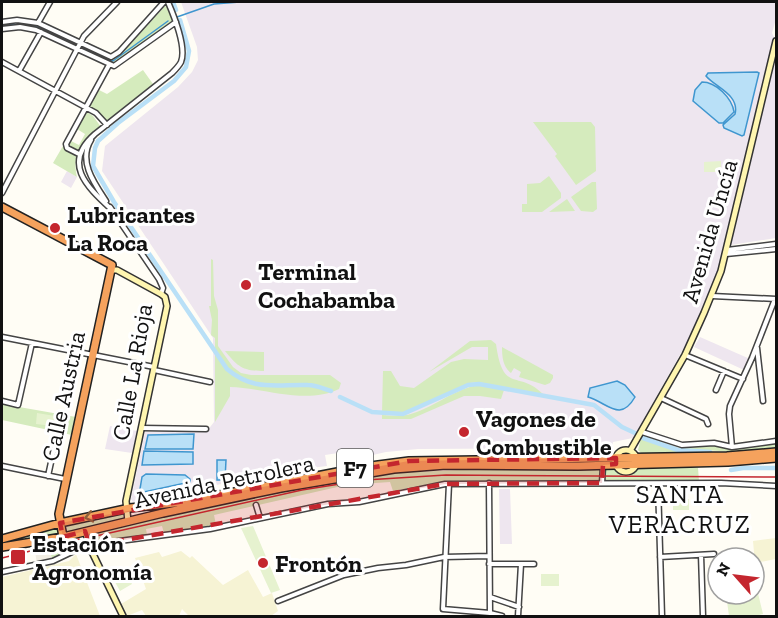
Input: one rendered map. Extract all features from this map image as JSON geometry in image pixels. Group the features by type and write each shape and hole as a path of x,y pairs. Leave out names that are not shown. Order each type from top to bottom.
{"highway":[{"path":"2,207 113,268"},
{"path":"2,212 45,232"},
{"name":"Calle Austria","path":"63,537 59,514 65,479 91,355 113,268"},
{"name":"F7","path":"650,461 748,456 777,452"},
{"name":"F7","path":"633,459 728,462 777,458"},
{"path":"633,459 650,461"},
{"name":"Avenida Petrolera","path":"2,539 60,523 126,509 183,502 363,467 409,461 618,461 633,459"},
{"path":"604,461 618,461"},
{"name":"Avenida Petrolera","path":"2,547 63,537 182,508 394,468 604,461"}],"street":[{"path":"38,23 50,2"},
{"path":"2,194 79,50 84,36 117,2"},
{"path":"2,22 17,20 38,23 111,57 119,52 166,2 176,22 182,47 181,63 172,73 106,124 84,144 79,154"},
{"path":"2,29 20,27 41,32 114,66 121,64 176,22"},
{"path":"19,72 41,32"},
{"name":"Avenida Uncía","path":"633,459 642,432 685,355 712,296 727,252 777,41"},
{"path":"2,63 96,113 106,124"},
{"path":"85,108 109,65"},
{"name":"Calle La Rioja","path":"85,108 66,148 79,154 80,168 85,180 93,192 111,209"},
{"name":"Calle La Rioja","path":"95,134 86,154 91,177 159,279 163,288 161,294 165,297 167,306 126,501 128,522"},
{"path":"727,252 777,244"},
{"path":"727,252 777,249"},
{"path":"113,268 161,294"},
{"path":"712,296 776,299 730,406 732,447"},
{"path":"2,337 210,382"},
{"path":"2,401 18,405 32,342"},
{"path":"756,346 763,401"},
{"path":"685,355 742,379"},
{"path":"716,390 724,371"},
{"path":"661,398 706,419 708,424"},
{"path":"142,428 206,429"},
{"path":"48,476 58,430"},
{"path":"642,432 682,445 714,443 732,447 777,441"},
{"path":"618,461 626,472 633,459"},
{"path":"602,483 604,461"},
{"path":"2,466 65,479"},
{"path":"489,483 490,613"},
{"path":"2,572 53,561 90,546 210,529 328,504 359,502 449,484 722,483 777,486"},
{"path":"449,484 443,609 502,616"},
{"path":"658,484 662,616"},
{"path":"256,504 260,518"},
{"path":"85,531 123,616"},
{"path":"701,555 703,616"},
{"path":"660,557 706,555"},
{"path":"278,601 345,575 378,568 406,566 444,557 489,556"},
{"path":"489,564 534,564"},
{"path":"518,616 521,564"},
{"path":"490,597 519,607"}],"highlighted area":[{"path":"616,458 616,464 603,465 602,483 445,484 90,546 85,531 63,537 60,523 409,461"}],"shaded area":[{"path":"181,2 776,2 776,19 772,33 774,37 719,267 690,337 633,438 613,442 612,448 418,449 364,457 351,451 325,455 327,466 285,471 133,502 131,499 145,432 207,431 214,422 213,338 102,171 105,146 178,87 192,72 198,60 197,47"},
{"path":"776,57 776,238 731,245"},
{"path":"67,171 77,177 71,188 61,182"},
{"path":"700,337 750,359 744,370 694,347"},
{"path":"110,426 137,431 132,453 105,449"},
{"path":"499,489 510,489 512,544 500,544"},
{"path":"776,538 776,559 766,561 766,546 753,546 753,541"},
{"path":"49,549 52,559 37,563 35,552"},
{"path":"181,551 190,558 192,556 223,585 248,570 263,597 272,593 278,611 271,616 189,616 182,609 179,616 146,616 142,610 127,616 121,604 146,589 135,558 159,552 162,557"},
{"path":"76,554 100,616 2,616 2,577 69,561"}],"green space":[{"path":"166,5 173,23 119,62 113,63 81,49 83,45 110,58 119,56"},
{"path":"143,70 153,84 106,122 97,111 89,107 99,90 107,94"},
{"path":"87,112 101,127 89,137 77,154 77,177 53,163 67,139 79,145 85,134 77,129"},
{"path":"533,122 591,122 595,127 596,171 576,185"},
{"path":"721,161 721,172 704,172 704,162"},
{"path":"549,176 561,193 561,198 542,212 522,212 522,204 527,204 527,184 540,183"},
{"path":"592,182 596,182 597,209 593,212 581,211 571,197"},
{"path":"567,199 575,211 549,212"},
{"path":"211,259 213,260 214,296 218,310 218,346 233,367 241,373 251,375 330,375 341,383 339,389 326,394 299,396 230,387 230,396 215,422 215,338 211,335 212,320 209,306 211,306"},
{"path":"491,340 496,344 499,360 507,376 534,387 543,394 478,382 470,383 402,413 382,413 383,371 391,371 400,386 414,388 451,362 464,359 488,360 488,347 472,347 429,372 470,341"},
{"path":"502,347 553,375 550,383 545,385 519,377 521,372 514,368 511,373 506,368"},
{"path":"225,351 264,352 264,371 242,367"},
{"path":"478,385 504,390 501,399 464,396 411,419 382,419 382,415 404,415 416,412 459,391"},
{"path":"2,404 76,417 72,435 2,420"},
{"path":"37,413 55,416 53,426 36,424"},
{"path":"643,434 684,447 714,445 728,449 776,443 776,447 737,452 685,449 642,436"},
{"path":"641,438 681,453 642,454 638,450"},
{"path":"643,468 698,468 699,481 447,481 393,491 390,482 346,485 214,515 216,525 164,533 162,526 146,529 147,535 95,542 93,538 95,533 296,488 390,473 483,469 614,470 624,473"},
{"path":"673,499 689,499 689,510 673,510"},
{"path":"123,514 123,519 67,532 67,526 100,520"},
{"name":"Frontón","path":"253,526 280,590 271,593 241,528"},
{"path":"57,527 59,535 2,545 2,541"},
{"path":"77,537 84,544 52,559 48,543"},
{"path":"541,574 559,574 559,586 541,586"},
{"path":"127,575 132,584 120,591 115,582"},
{"path":"728,606 761,606 763,614 755,616 729,616"}],"water":[{"path":"708,73 759,73 742,136 724,128 723,125 735,114 736,107 726,92 706,76"},
{"path":"702,82 718,88 730,101 734,112 723,123 719,123 693,101 695,90"},
{"path":"617,381 625,385 635,397 624,409 613,409 588,397 590,388"},
{"path":"194,434 193,449 145,449 148,435"},
{"path":"144,451 193,452 193,464 142,465"},
{"path":"217,460 226,460 225,480 217,480"},
{"path":"146,474 185,475 190,482 144,492 140,489 142,477"}],"waterway":[{"path":"173,2 176,10"},
{"path":"177,17 214,4 240,2"},
{"path":"180,20 189,51 186,67 174,81 98,141 93,166 114,202 227,369 256,384 311,385 331,391"},
{"path":"84,47 113,61 168,21"},
{"path":"2,25 31,26 76,43"},
{"path":"340,397 372,412 403,414 468,385 479,384 594,405 622,427 637,434"},
{"path":"643,438 678,450 710,452"},
{"path":"731,470 776,468"}],"tram line":[{"path":"96,536 302,490 365,480 446,475 776,477"},
{"path":"2,558 79,539"}],"place":[{"name":"Lubricantes La Roca","path":"55,228"},
{"name":"Terminal Cochabamba","path":"246,285"},
{"name":"Vagones de Combustible","path":"464,432"},
{"name":"Estación Agronomía","path":"18,557"},
{"name":"Frontón","path":"263,563"}],"district":[{"name":"SANTA VERACRUZ","path":"680,509"}]}
